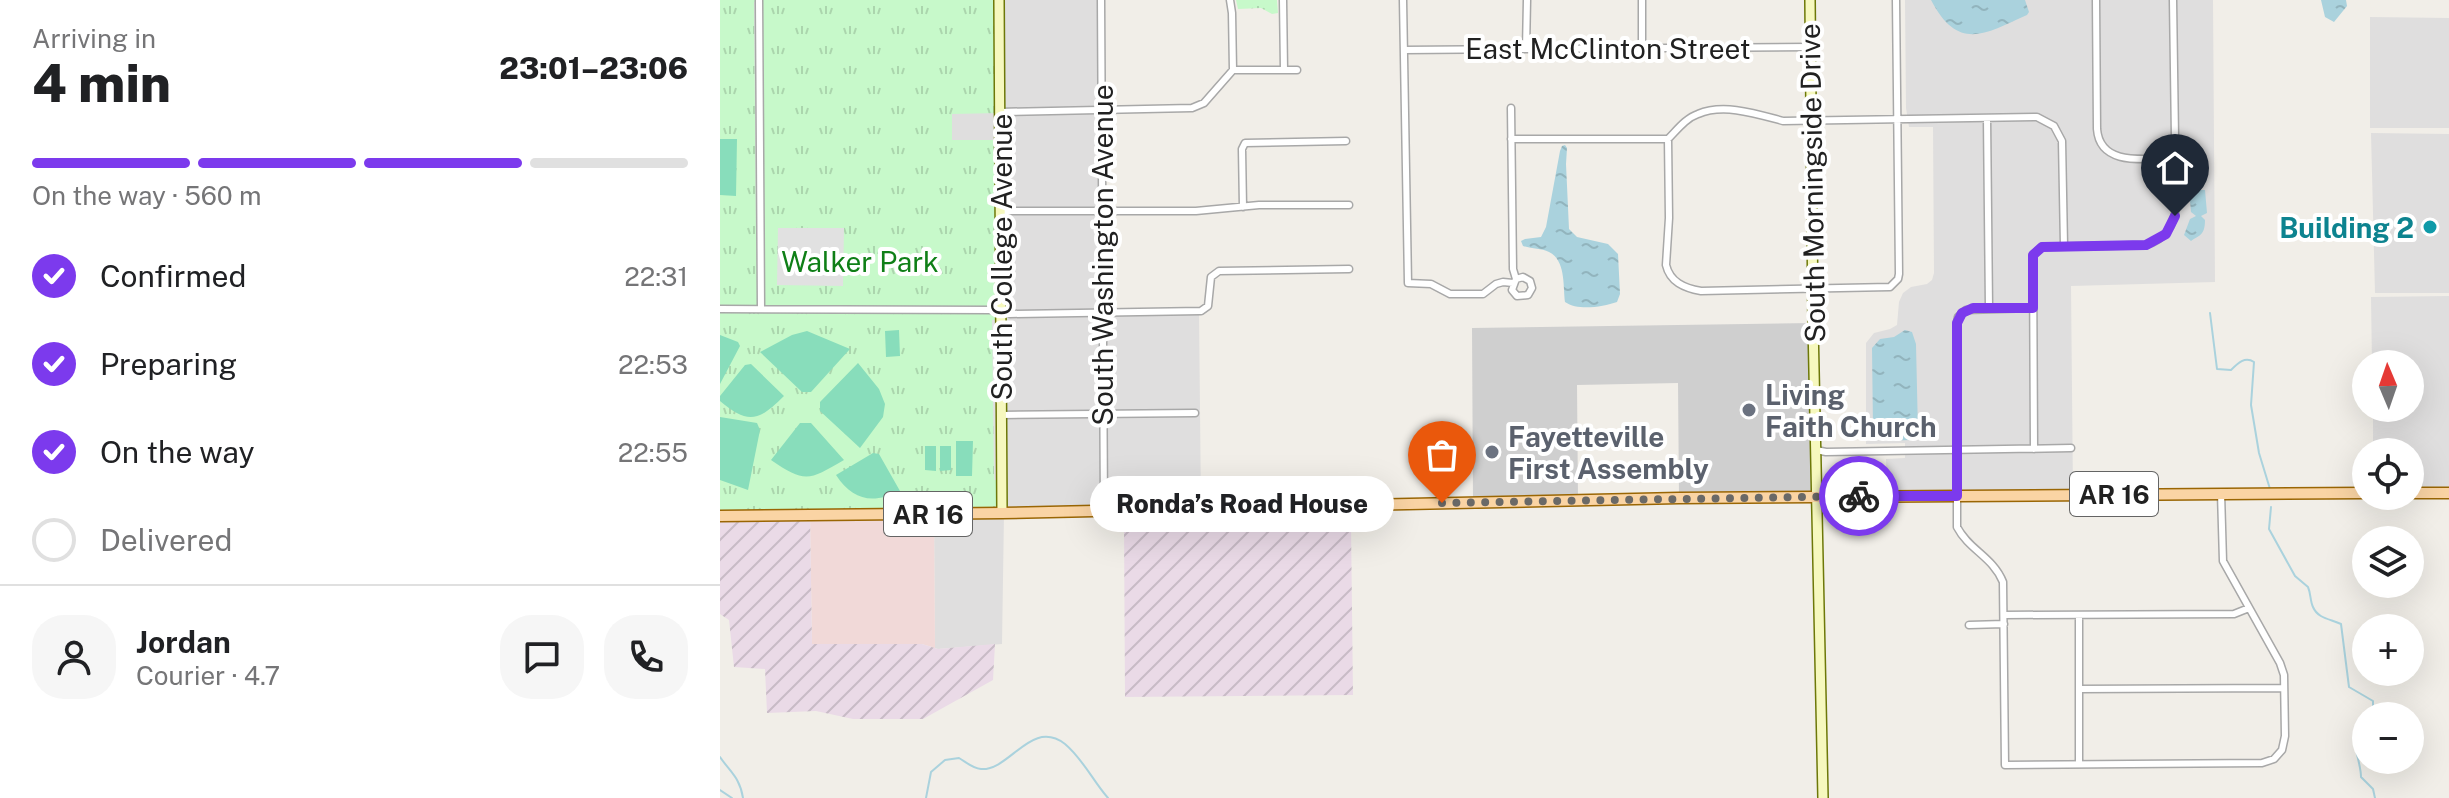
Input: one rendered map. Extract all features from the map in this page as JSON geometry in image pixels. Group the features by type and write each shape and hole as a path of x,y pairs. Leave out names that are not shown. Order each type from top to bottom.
{"main road":[{"name":"AR 16","path":"720,516 1817,496 2352,493"},
{"path":"2424,493 2449,493"}],"street":[{"path":"759,0 761,309"},
{"name":"South College Avenue","path":"999,0 1002,513"},
{"name":"South Washington Avenue","path":"1101,0 1104,511"},
{"path":"1000,112 1198,107 1233,70 1230,0"},
{"path":"1283,0 1284,70"},
{"path":"1403,0 1408,283 1431,284 1450,294 1483,294 1496,284 1514,281 1511,108"},
{"path":"1526,49 1527,0"},
{"path":"1642,0 1642,48"},
{"name":"South Morningside Drive","path":"1810,0 1823,798"},
{"path":"1896,0 1898,119 1898,279 1884,289 1693,290 1677,283 1667,272 1668,139 1685,121 1709,111 1748,111 1783,121 1810,120 1898,119 1987,118 2037,117 2050,122 2059,133 2063,146 2064,246"},
{"path":"2096,0 2097,129 2100,141 2110,154 2120,158 2175,158"},
{"path":"2034,449 2033,255 2042,247 2138,246 2160,239 2175,216 2173,0"},
{"name":"East McClinton Street","path":"1404,50 1811,47"},
{"path":"1233,70 1297,70"},
{"path":"1987,118 1989,308"},
{"path":"1511,139 1668,139"},
{"path":"1243,207 1242,149 1245,143 1346,141"},
{"path":"1000,211 1196,211 1349,205"},
{"path":"720,309 979,309 1010,314 1201,311 1208,306 1211,277 1219,271 1349,269"},
{"path":"2033,308 1966,310 1958,317 1957,527 1963,539 1997,568 2003,582 2005,765 2262,763 2274,759 2282,750 2285,736 2284,675 2223,561 2221,493"},
{"path":"1002,415 1195,413"},
{"path":"1816,450 2071,448"},
{"path":"2004,615 2234,614 2249,608"},
{"path":"2079,615 2079,764"},
{"path":"1969,625 2004,624"},
{"path":"2079,689 2284,688"}],"shaded area":[{"path":"999,0 1101,0 1101,312 1199,311 1201,508 1004,513 1002,644 938,649 935,648 934,514 999,140 952,141 952,114"},
{"path":"1905,0 2213,0 2215,282 2071,286 2073,495 1887,496 1886,459 1905,458 1905,443 1866,444 1866,343 1874,333 1897,325 1903,293 1911,287 1927,284 1934,273 1933,127 1909,127 1906,108"},
{"path":"754,2 757,2 759,237 756,237"},
{"path":"2370,17 2449,18 2449,128 2370,128"},
{"path":"2371,133 2449,134 2449,293 2375,293"},
{"path":"778,228 844,228 843,286 777,285"},
{"path":"2449,296 2449,493 2424,493 2424,438 2373,438 2373,422 2424,422 2424,350 2372,350 2371,297"},
{"path":"992,320 996,320 1000,480 994,480"},
{"path":"1813,323 1817,496 1679,498 1678,383 1577,385 1578,500 1473,502 1472,328"},
{"path":"934,514 935,648 922,644 812,644 810,515"},
{"path":"810,515 812,644 922,644 938,649 995,644 993,680 923,719 853,719 816,711 767,713 765,669 734,667 729,620 720,614 720,516"},
{"path":"1351,524 1353,695 1125,697 1124,526"}],"green space":[{"name":"Walker Park","path":"720,0 999,0 1000,113 952,114 952,140 1000,140 1002,513 720,516"},
{"path":"1236,0 1277,0 1278,13 1272,14 1261,8 1238,9"},
{"path":"720,139 737,139 736,196 720,195"},
{"path":"899,330 900,356 886,357 885,331"},
{"path":"807,331 850,349 811,392 802,392 760,352 792,335"},
{"path":"720,335 738,342 740,346 720,384"},
{"path":"858,363 879,389 885,404 883,417 860,448 820,411 820,402"},
{"path":"751,364 784,396 760,415 746,417 720,401 720,396 745,365"},
{"path":"720,417 757,423 760,430 748,490 720,480"},
{"path":"800,423 811,423 844,460 815,475 800,476 771,460"},
{"path":"956,441 973,441 972,476 956,476"},
{"path":"925,446 936,446 936,471 925,470"},
{"path":"940,446 951,446 951,470 940,471"},
{"path":"873,453 879,454 900,491 881,498 864,498 849,490 836,475"}],"water":[{"path":"1931,0 2025,0 2029,12 1998,28 1973,34 1962,33 1951,27"},
{"path":"2321,0 2346,0 2347,6 2334,22 2325,17"},
{"path":"1565,145 1569,229 1577,237 1608,244 1618,254 1620,294 1617,302 1583,307 1565,302 1563,274 1558,261 1549,252 1523,246 1521,241 1541,237 1546,227 1560,151"},
{"path":"2189,190 2205,190 2207,213 2201,216 2205,220 2203,232 2191,241 2184,235 2190,219 2196,216 2191,212"},
{"path":"1905,330 1912,332 1916,344 1918,432 1911,440 1889,440 1880,437 1873,429 1872,348 1880,339 1894,337"}],"waterway":[{"path":"2210,313 2217,369 2231,370 2245,360 2254,362 2251,405 2259,453 2270,489"},
{"path":"2271,507 2269,529 2295,576 2308,587 2315,611 2341,624 2349,687 2373,702"},
{"path":"926,798 931,772 945,760 959,758 981,769 992,767 1042,737 1065,744 1108,798"},
{"path":"720,757 737,780 743,798"},
{"path":"2361,774 2373,789 2375,798"},
{"path":"720,790 732,798"}],"way so far":[{"path":"1442,503 1859,496"}],"place":[{"name":"Building 2","path":"2430,227"},
{"name":"Living Faith Church","path":"1749,410"},
{"name":"Fayetteville First Assembly","path":"1492,452"},
{"name":"Ronda’s Road House","path":"1442,503"}],"route":[{"path":"1859,496 1957,496 1957,323 1962,313 1973,308 2033,308 2033,255 2042,247 2146,245 2166,234 2175,216"}]}
